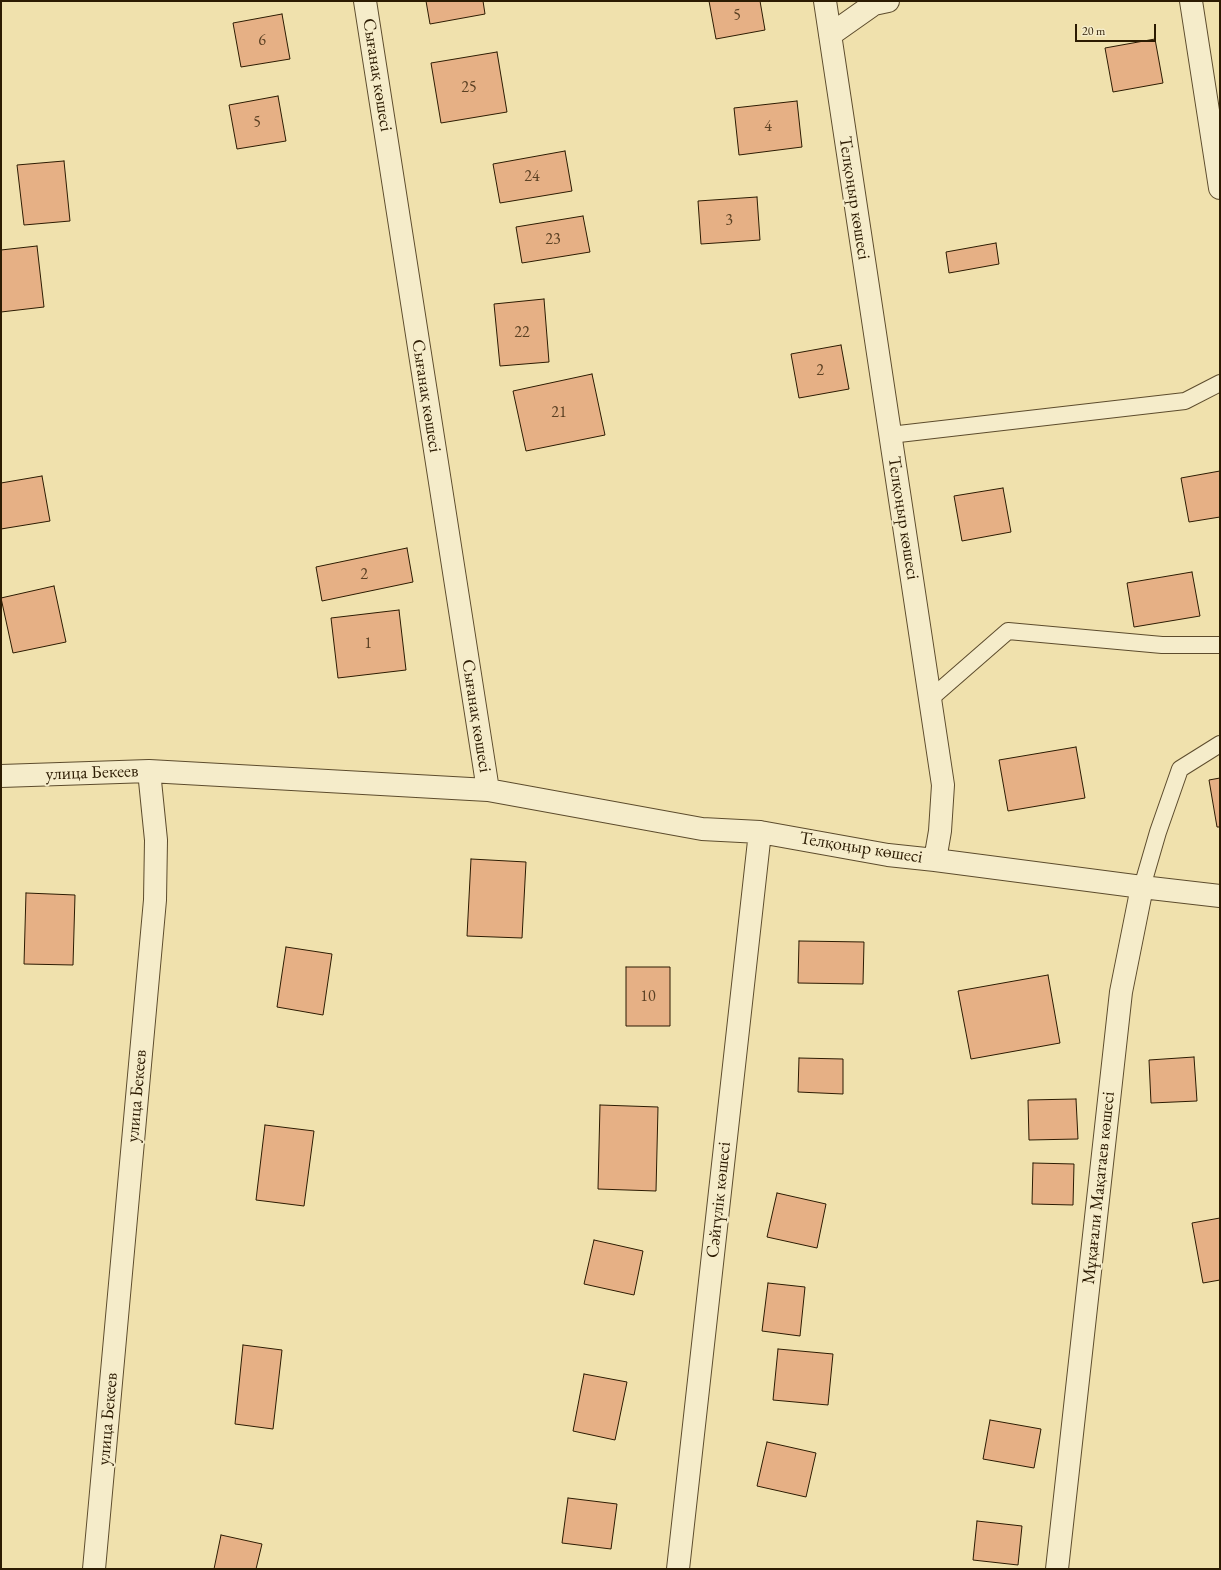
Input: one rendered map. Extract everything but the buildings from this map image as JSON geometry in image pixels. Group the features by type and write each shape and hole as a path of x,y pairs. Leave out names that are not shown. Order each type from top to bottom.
{"street":[{"name":"Сығанақ көшесі","path":"365,1 488,790"},
{"name":"Телқоңыр көшесі","path":"149,771 488,790 702,829 760,832 888,855 935,860 940,831 943,785 824,1"},
{"path":"830,35 874,4 888,1"},
{"path":"1191,1 1220,188"},
{"name":"улица Бекеев","path":"1,776 149,771 156,840 155,900 94,1569"},
{"name":"Сәйгүлік көшесі","path":"678,1569 760,832"},
{"path":"935,860 1220,896"},
{"name":"Мұқағали Мақатаев көшесі","path":"1057,1569 1121,992 1142,887"}],"lane":[{"path":"890,435 1186,401 1220,382"},
{"path":"930,699 1008,631 1162,645 1220,645"},
{"path":"1142,887 1158,832 1180,769 1220,744"}]}
